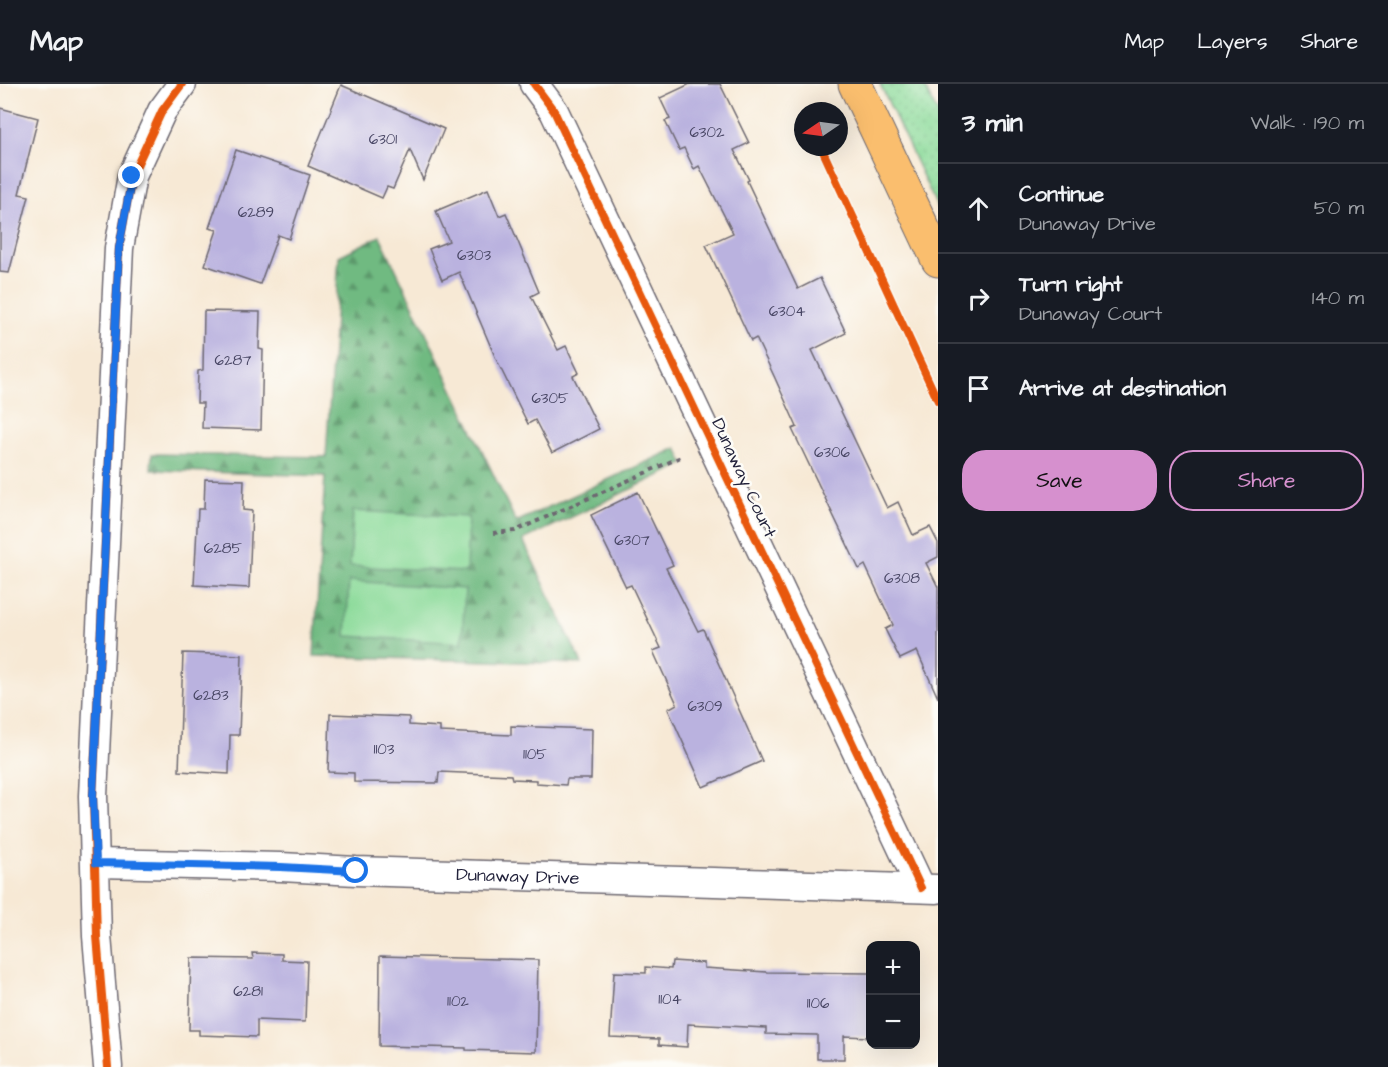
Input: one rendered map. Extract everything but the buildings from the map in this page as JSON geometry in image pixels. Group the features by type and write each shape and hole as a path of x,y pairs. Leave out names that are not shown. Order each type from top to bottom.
{"main road":[{"path":"855,84 938,260"}],"street":[{"path":"108,1067 97,936 93,796 119,248 132,176 162,111 182,84"},
{"name":"Dunaway Court","path":"534,84 554,111 711,444 929,888"},
{"name":"Dunaway Drive","path":"96,863 929,888"}],"path":[{"path":"493,533 515,531 711,444"}],"green space":[{"path":"880,84 923,84 938,114 938,209"},
{"path":"380,236 516,522 677,448 684,464 523,540 582,664 314,656 325,476 151,470 152,454 326,457 339,256"},
{"path":"353,511 468,517 466,572 350,566"},
{"path":"349,581 465,589 462,643 346,636"}],"cycle path":[{"path":"108,1067 97,936 93,796 119,248 132,176 162,111 182,84"},
{"path":"534,84 554,111 921,888"},
{"path":"825,156 938,401"}],"route":[{"path":"132,176 119,248 93,796 96,863 356,871"}]}
